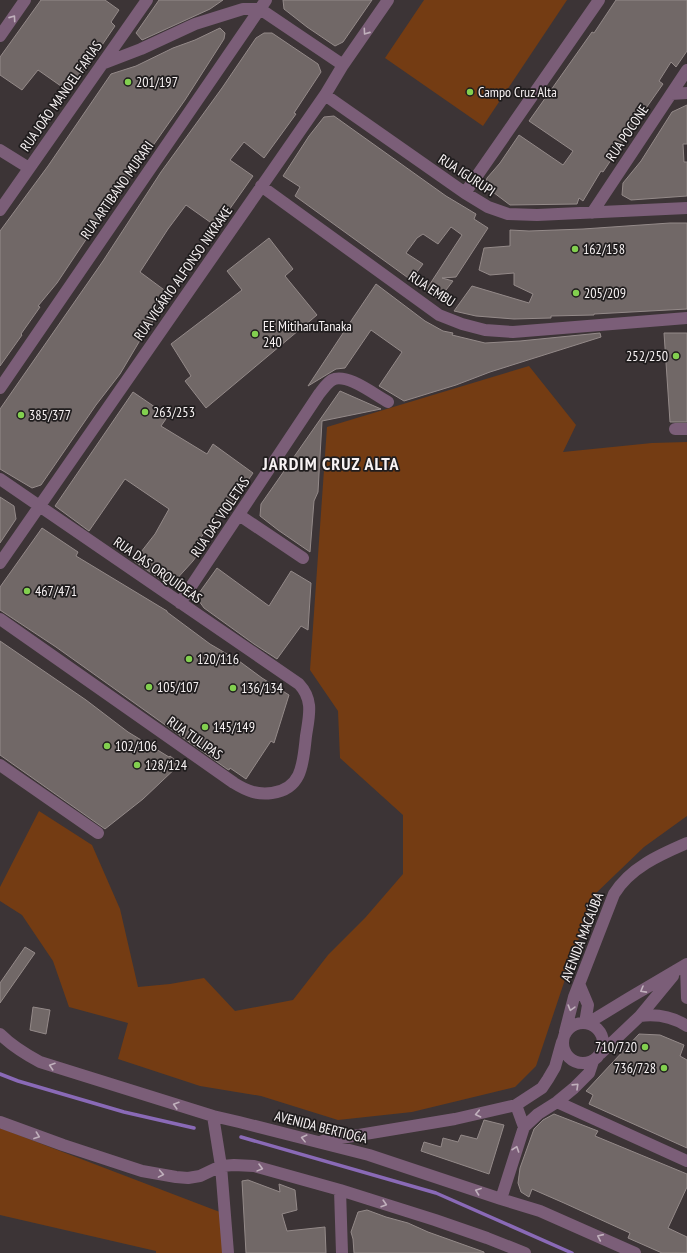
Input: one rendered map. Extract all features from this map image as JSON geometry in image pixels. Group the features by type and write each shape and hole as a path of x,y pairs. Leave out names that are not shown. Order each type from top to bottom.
{"street":[{"path":"0,36 25,0"},
{"name":"RUA JOÃO MANOEL FARIAS","path":"0,210 147,0"},
{"name":"RUA VIGÁRIO ALFONSO NIKRAKE","path":"0,563 325,95 343,65 388,0"},
{"path":"465,193 599,0"},
{"path":"102,64 141,49 195,24 263,4 343,65"},
{"name":"RUA ARTIBANO MURARI","path":"0,388 263,4"},
{"name":"RUA POCONE","path":"592,213 687,70"},
{"path":"671,94 687,93"},
{"name":"RUA IGURUPI","path":"325,95 465,193 488,207 508,214 537,216 687,208"},
{"path":"0,150 29,168"},
{"name":"RUA EMBU","path":"261,186 439,315 462,324 485,330 513,332 687,318"},
{"name":"RUA DAS VIOLETAS","path":"180,603 319,394 331,380 337,378 350,380 388,402"},
{"name":"RUA DAS ORQUÍDEAS","path":"0,479 299,684"},
{"path":"239,515 303,558"},
{"name":"RUA TULIPAS","path":"0,619 234,783 246,791 255,794 280,792 294,784 298,777 303,761 310,708 305,690 299,684"},
{"path":"0,765 98,834"},
{"name":"AVENIDA MACAÚBA","path":"516,1105 542,1088 555,1067 571,1006 580,986 614,894 628,876 637,869 664,852 687,842"},
{"path":"586,1023 683,967"},
{"path":"683,967 687,998"},
{"path":"501,1199 524,1127 574,1088 589,1073 597,1058 603,1047 603,1040 597,1028 586,1023 572,1025 564,1037 563,1050 567,1056 572,1061 579,1063 586,1063 597,1058 640,1016 683,967"},
{"path":"580,986 588,1005 586,1023"},
{"path":"640,1016 660,1016 683,1023 687,1026"},
{"name":"AVENIDA BERTIOGA","path":"0,1034 24,1054 40,1062 213,1116 369,1154 540,1211 635,1253"},
{"path":"557,1102 687,1161"},
{"path":"320,1142 456,1119 516,1105 524,1127"},
{"path":"213,1116 221,1166 228,1253"},
{"path":"0,1122 142,1171 176,1177 188,1178 200,1176 221,1166 254,1166 340,1190 435,1220 525,1253"},
{"path":"340,1190 342,1253"}],"shaded area":[{"name":"Campo Cruz Alta","path":"424,0 567,0 483,126 385,58"},
{"path":"529,366 576,425 563,452 652,443 687,442 687,816 644,847 593,896 536,1066 515,1087 412,1112 338,1120 261,1096 200,1086 118,1059 128,1023 69,1007 53,961 22,915 0,901 0,887 39,811 92,845 120,909 138,987 170,984 204,978 235,1011 293,1000 328,955 365,918 403,874 403,815 340,758 338,711 310,670 327,427"},
{"path":"0,1128 225,1214 228,1253 156,1253 156,1251 0,1215"}],"building":[{"path":"41,0 105,0 119,10 111,22 115,26 85,70 68,91 38,70 22,90 0,75 0,57"},
{"path":"159,0 223,0 210,9 142,40 136,33"},
{"path":"283,0 372,0 343,42 335,46 284,9"},
{"path":"616,0 687,0 687,51 676,67 671,62 659,81 663,84 603,172 601,171 583,201 579,198 577,204 510,205 485,186 487,178 500,163 519,135 563,165 573,151 529,121 592,32 594,33"},
{"path":"220,28 225,33 224,39 185,100 100,221 99,220 57,283 38,306 40,307 0,366 0,231 48,166 111,74 136,66"},
{"path":"264,33 272,33 318,64 321,72 294,113 296,114 264,158 244,142 230,160 253,176 217,227 186,205 168,229 140,272 171,295 142,337 120,374 96,405 41,485 32,488 0,469 0,409 103,261 161,172 256,38"},
{"path":"687,105 687,144 683,144 684,162 687,162 687,196 631,200 622,195 623,183 641,161 672,112"},
{"path":"334,116 446,196 476,214 474,219 488,228 456,277 442,278 453,281 439,299 426,290 462,235 451,227 438,244 423,234 417,238 406,253 423,264 411,280 295,196 300,187 283,176 309,136 324,117"},
{"path":"687,223 687,309 514,319 476,316 454,311 472,286 529,303 533,294 514,285 514,273 490,275 479,270 484,248 510,246 510,230 529,231 583,229"},
{"path":"269,238 293,269 285,276 317,315 206,408 185,381 191,376 171,344 242,290 227,271"},
{"path":"376,284 425,321 443,331 453,333 452,335 485,343 600,333 601,337 404,401 379,386 402,352 371,330 345,368 336,369 308,386"},
{"path":"664,333 687,333 687,422 670,422"},
{"path":"340,391 381,409 322,421 318,492 314,501 310,552 260,516 261,504"},
{"path":"133,392 168,416 161,426 207,454 213,444 253,473 242,489 240,488 231,504 227,500 208,529 197,542 203,547 193,561 174,582 163,581 134,561 155,534 169,509 125,479 89,531 55,506"},
{"path":"0,497 14,506 16,519 0,543"},
{"path":"42,528 78,552 76,556 167,611 210,644 239,661 289,695 274,743 271,741 246,779 230,768 229,770 227,769 56,647 0,610 0,587"},
{"path":"217,568 269,606 291,571 311,583 308,630 301,626 277,659 254,644 204,608 199,601 199,593"},
{"path":"0,641 86,700 128,732 169,757 170,756 180,764 143,799 105,829 0,755"},
{"path":"25,947 35,953 0,1003 0,983"},
{"path":"33,1007 50,1010 46,1034 30,1030"},
{"path":"639,1034 660,1035 684,1045 680,1056 687,1060 687,1148 589,1104 593,1095 586,1091"},
{"path":"554,1114 598,1131 595,1136 687,1174 687,1187 668,1228 687,1237 687,1253 662,1253 628,1238 630,1233 532,1189 529,1197 521,1192 518,1183 520,1168 534,1129 543,1120"},
{"path":"484,1120 504,1125 489,1174 421,1151 424,1142 441,1147 443,1138 458,1142 461,1135 477,1139"},
{"path":"248,1180 280,1192 279,1184 295,1190 297,1210 282,1214 287,1231 325,1227 326,1253 246,1253 242,1181"},
{"path":"367,1210 408,1223 484,1253 354,1253 351,1232 358,1212"}],"waterway":[{"path":"0,1074 18,1081 124,1112 194,1128"},
{"path":"241,1137 436,1193 572,1253"}],"place":[{"name":"201/197","path":"128,82"},
{"name":"Campo Cruz Alta","path":"470,92"},
{"name":"162/158","path":"575,249"},
{"name":"205/209","path":"576,293"},
{"name":"EE MitiharuTanaka 240","path":"255,334"},
{"name":"252/250","path":"676,356"},
{"name":"263/253","path":"145,412"},
{"name":"385/377","path":"21,415"},
{"name":"467/471","path":"27,591"},
{"name":"120/116","path":"189,659"},
{"name":"105/107","path":"149,687"},
{"name":"136/134","path":"233,688"},
{"name":"145/149","path":"205,727"},
{"name":"102/106","path":"107,746"},
{"name":"128/124","path":"137,765"},
{"name":"710/720","path":"645,1047"},
{"name":"736/728","path":"664,1068"}],"district":[{"name":"JARDIM CRUZ ALTA","path":"331,464"}]}
